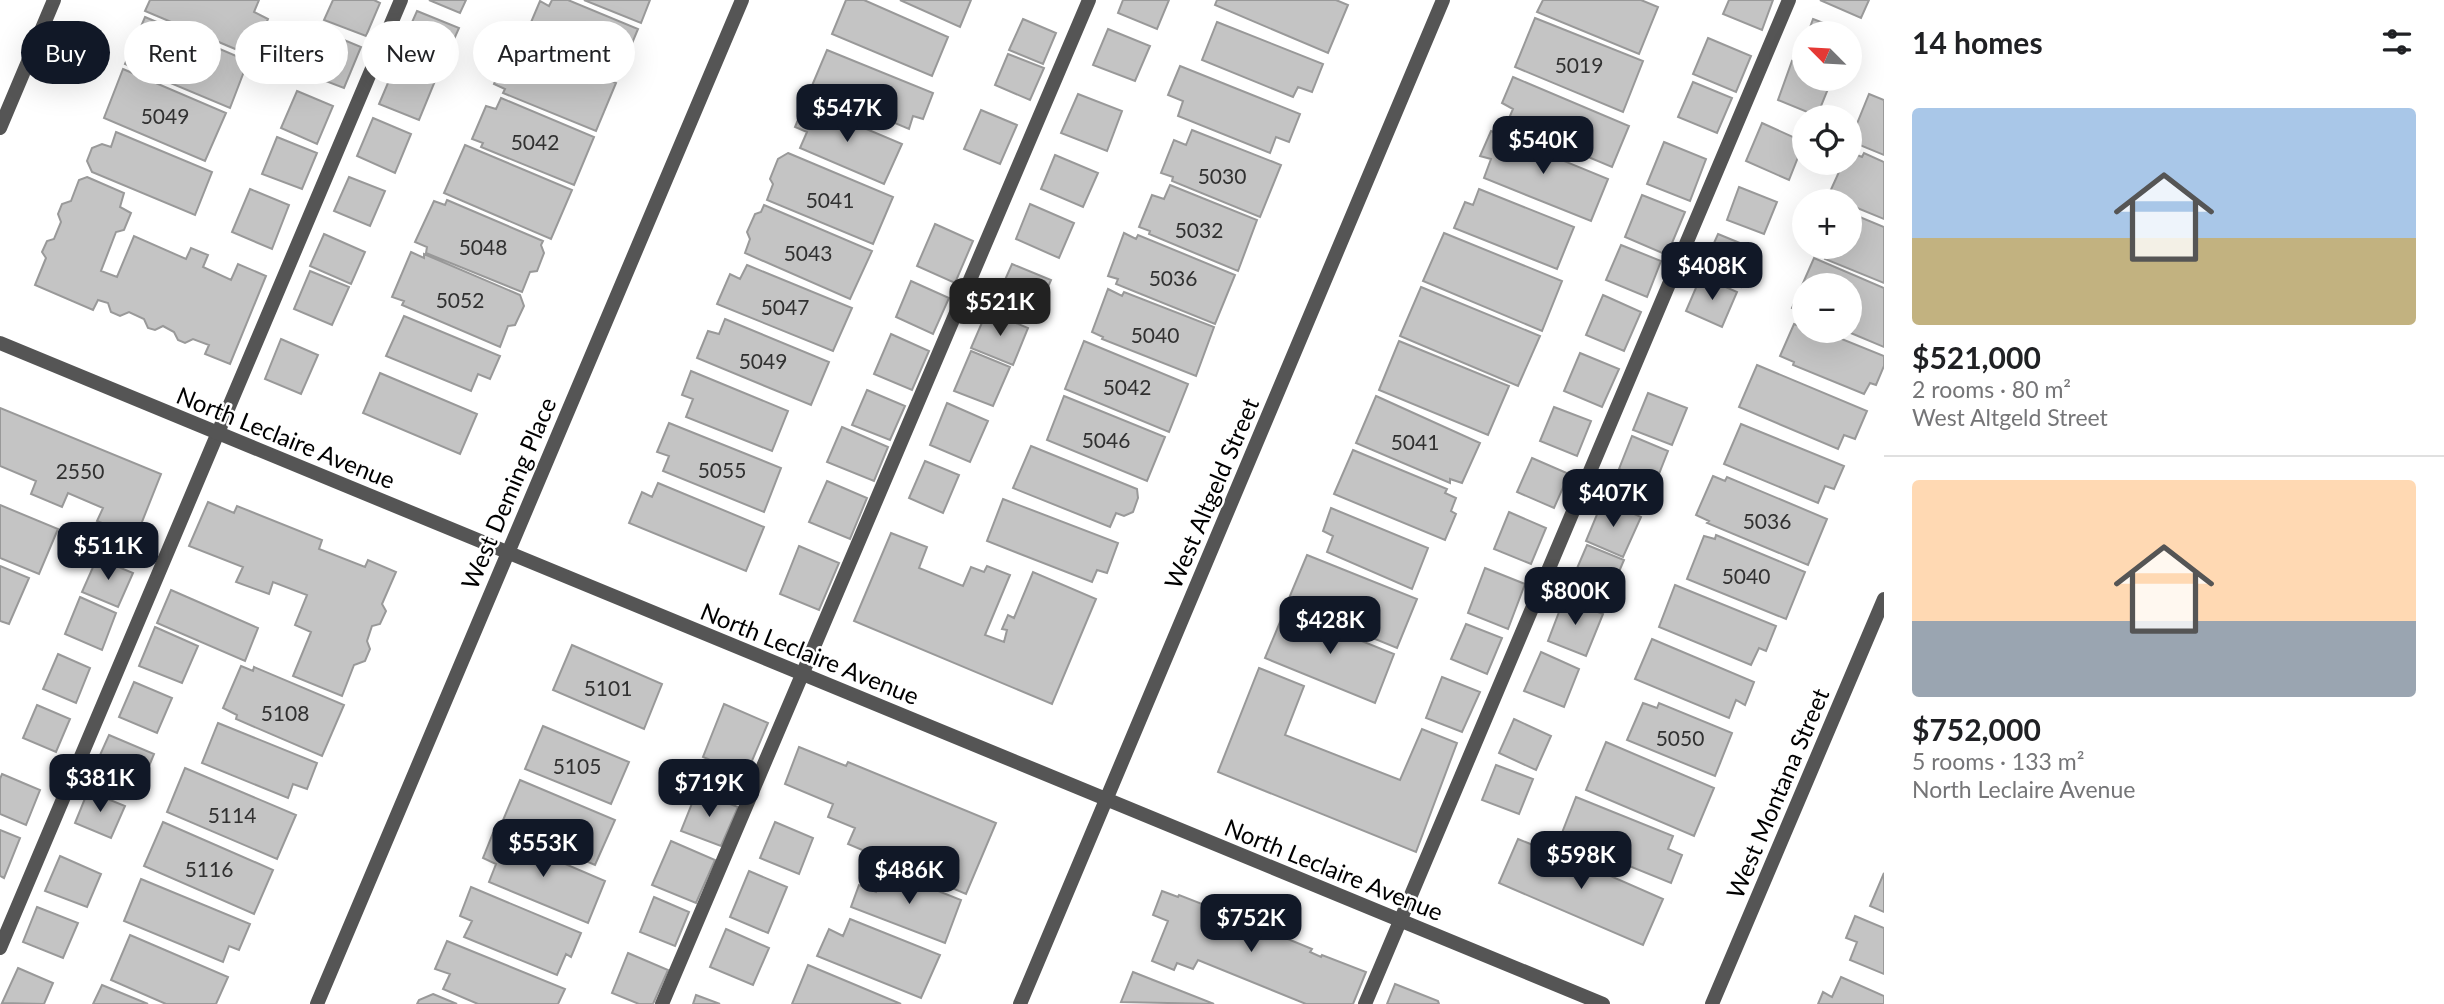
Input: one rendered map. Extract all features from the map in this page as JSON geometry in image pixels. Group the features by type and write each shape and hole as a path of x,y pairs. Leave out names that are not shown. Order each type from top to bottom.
{"street":[{"path":"0,128 54,0"},
{"path":"0,948 401,0"},
{"name":"West Deming Place","path":"317,1004 742,0"},
{"path":"662,1004 1088,0"},
{"name":"West Altgeld Street","path":"1020,1004 1443,0"},
{"path":"1365,1004 1789,0"},
{"name":"North Leclaire Avenue","path":"0,343 1603,1004"},
{"name":"West Montana Street","path":"1712,1004 1884,599"}],"building":[{"path":"150,0 259,0 254,12 268,19 235,21 235,49 221,43 221,21 169,21 145,11"},
{"path":"333,0 374,0 380,3 372,21 362,21 362,34 348,29 348,21 324,20"},
{"path":"429,0 466,0 460,13"},
{"path":"552,0 568,0 619,21 532,21 540,1 549,6"},
{"path":"584,0 650,0 641,23"},
{"path":"846,0 864,0 948,37 932,76 832,34"},
{"path":"900,0 971,0 960,27"},
{"path":"1123,0 1169,0 1157,29 1118,13"},
{"path":"1217,0 1336,0 1348,5 1328,53 1215,5"},
{"path":"1543,0 1641,0 1658,7 1639,54 1537,12"},
{"path":"1729,0 1773,0 1762,30 1723,14"},
{"path":"1820,0 1869,0 1861,18"},
{"path":"417,11 442,21 413,21"},
{"path":"1535,18 1643,61 1623,112 1515,67"},
{"path":"1023,19 1056,33 1043,64 1009,50"},
{"path":"1217,22 1323,64 1312,92 1298,87 1293,97 1202,60"},
{"path":"1108,29 1150,46 1135,81 1093,65"},
{"path":"1708,38 1751,56 1736,92 1693,74"},
{"path":"348,42 361,47 348,78"},
{"path":"221,49 235,55 235,84 239,84 230,108 173,84 221,84"},
{"path":"827,50 933,93 923,119 913,116 909,129 811,88"},
{"path":"1008,54 1044,68 1030,100 995,85"},
{"path":"1792,61 1792,91 1827,91 1821,105 1792,106 1778,100"},
{"path":"1180,66 1300,114 1289,142 1276,137 1270,153 1178,116 1183,101 1168,95"},
{"path":"123,69 124,84 158,84 226,113 205,161 104,118"},
{"path":"1513,77 1629,126 1612,167 1507,123 1513,109 1502,103"},
{"path":"1693,82 1732,98 1717,133 1678,117"},
{"path":"388,84 434,84 419,120 379,104"},
{"path":"494,84 616,84 596,131 503,93 505,89"},
{"path":"297,91 333,106 317,144 281,128"},
{"path":"1078,94 1122,111 1107,151 1061,133"},
{"path":"1869,94 1884,100 1884,155 1862,146 1862,111"},
{"path":"501,98 594,137 574,185 481,147 483,143 472,139 486,106 496,109"},
{"path":"805,103 902,144 884,184 800,148 807,132 795,127"},
{"path":"981,110 1017,125 1000,164 964,149"},
{"path":"373,118 411,134 395,173 357,156"},
{"path":"1762,123 1792,137 1792,172 1789,180 1746,161"},
{"path":"1192,130 1281,165 1260,217 1172,181 1173,177 1161,173 1174,140 1186,145"},
{"path":"1491,131 1608,179 1591,221 1484,178 1491,159 1480,156"},
{"path":"116,132 212,172 195,215 92,172 87,161 92,148 102,144 111,147"},
{"path":"277,137 317,153 302,189 262,174"},
{"path":"1664,142 1706,159 1690,201 1647,184"},
{"path":"465,145 572,190 551,239 444,193"},
{"path":"788,153 893,197 873,244 767,200 773,184 770,179 778,159"},
{"path":"1864,153 1884,162 1884,219 1862,210 1862,189 1831,189 1838,175 1862,175"},
{"path":"1055,155 1098,173 1083,207 1041,189"},
{"path":"87,177 124,193 120,207 131,213 124,230 116,232 101,271 117,277 134,236 186,259 191,248 208,255 203,267 231,280 238,264 266,276 230,364 205,354 209,345 193,339 185,343 163,326 155,330 148,328 144,319 129,312 120,316 111,312 108,303 98,300 93,310 35,285 46,258 42,252 47,241 54,239 61,222 58,214 62,204 71,201 79,180"},
{"path":"349,177 385,191 370,226 334,211"},
{"path":"1170,185 1257,220 1238,271 1149,234 1150,231 1139,227 1152,195 1164,199"},
{"path":"1739,187 1777,202 1764,234 1727,220"},
{"path":"250,189 289,205 272,249 232,232"},
{"path":"1479,189 1574,227 1557,269 1454,228 1465,202 1473,205"},
{"path":"1642,195 1685,212 1667,255 1625,237"},
{"path":"447,200 543,241 541,245 544,253 537,271 530,272 522,292 426,253 427,247 415,242 434,201 445,205"},
{"path":"1030,204 1074,223 1059,258 1016,239"},
{"path":"764,205 872,251 850,299 745,253 750,239 747,232 755,214 761,212"},
{"path":"1862,218 1884,227 1884,283 1825,259 1862,259"},
{"path":"935,224 973,241 955,283 917,266"},
{"path":"1124,233 1136,239 1138,235 1235,275 1215,324 1116,284 1118,279 1108,276"},
{"path":"1444,233 1562,281 1542,331 1423,281"},
{"path":"324,234 365,252 351,284 310,266"},
{"path":"1718,234 1757,250 1741,287 1702,270"},
{"path":"1621,245 1661,261 1647,297 1606,280"},
{"path":"411,252 424,258 424,254 520,295 524,306 515,325 508,326 500,347 402,305 404,301 392,297"},
{"path":"1814,259 1816,259 1849,273 1807,273"},
{"path":"1012,264 1051,280 1036,315 997,298"},
{"path":"747,265 852,308 833,351 717,304 730,274 740,279"},
{"path":"310,271 349,287 332,325 294,309"},
{"path":"1701,276 1737,292 1722,327 1686,311"},
{"path":"1862,279 1884,288 1884,347 1862,338"},
{"path":"911,281 949,298 933,334 896,317"},
{"path":"1421,287 1540,336 1518,386 1400,336"},
{"path":"1108,289 1122,296 1124,292 1214,327 1196,376 1102,339 1103,337 1092,332"},
{"path":"1603,295 1641,312 1624,351 1586,335"},
{"path":"987,311 1028,328 1013,365 971,348"},
{"path":"404,316 500,356 490,379 478,374 471,391 386,356"},
{"path":"725,319 829,362 811,405 697,358 708,331 719,334"},
{"path":"1792,329 1792,343 1852,343 1884,356 1884,366 1876,385 1870,383 1864,394 1793,365 1794,362 1780,356"},
{"path":"891,334 929,351 912,390 874,374"},
{"path":"281,339 318,355 301,394 265,379"},
{"path":"1084,341 1188,384 1169,432 1065,389"},
{"path":"1399,341 1509,386 1488,435 1379,390"},
{"path":"971,351 1010,367 993,406 954,391"},
{"path":"1580,353 1619,369 1602,407 1564,391"},
{"path":"1757,365 1867,411 1855,439 1844,435 1838,449 1739,407"},
{"path":"691,371 788,411 772,451 686,417 693,399 682,395"},
{"path":"380,373 477,414 460,454 363,413"},
{"path":"867,390 905,406 890,440 852,425"},
{"path":"1648,393 1687,408 1672,445 1633,430"},
{"path":"1064,396 1165,437 1147,481 1047,440"},
{"path":"1376,396 1480,443 1462,483 1450,479 1450,483 1356,443"},
{"path":"947,403 988,421 970,462 930,445"},
{"path":"1554,407 1591,421 1577,456 1540,441"},
{"path":"0,408 161,474 136,537 97,521 103,508 68,493 62,507 31,494 36,481 0,466"},
{"path":"669,423 781,468 764,512 663,471 669,456 657,452"},
{"path":"1741,424 1844,466 1834,489 1825,486 1818,503 1724,464"},
{"path":"842,427 888,447 874,481 827,462"},
{"path":"1632,436 1668,451 1655,484 1619,469"},
{"path":"1031,446 1137,489 1138,498 1133,512 1124,516 1116,513 1110,527 1013,488"},
{"path":"1353,450 1447,489 1445,493 1456,498 1451,511 1456,514 1445,540 1334,494"},
{"path":"1532,458 1569,474 1554,508 1517,492"},
{"path":"925,461 959,475 943,513 909,498"},
{"path":"1713,476 1725,481 1727,477 1827,519 1808,565 1707,523 1709,521 1696,515"},
{"path":"827,481 867,498 850,539 809,522"},
{"path":"658,483 764,527 746,571 629,523 642,492 652,497"},
{"path":"1003,499 1118,543 1107,573 1097,570 1092,582 987,541"},
{"path":"1603,500 1641,517 1623,557 1586,541"},
{"path":"208,502 234,513 237,506 322,540 319,549 365,567 368,560 396,572 382,604 386,611 380,624 372,626 367,641 370,649 365,661 354,665 342,696 293,676 311,632 295,625 307,595 273,582 269,594 236,582 243,567 189,546"},
{"path":"0,505 58,529 39,574 0,558"},
{"path":"1331,508 1428,548 1412,589 1327,552 1333,536 1323,531"},
{"path":"1509,512 1546,528 1531,564 1494,549"},
{"path":"891,533 927,547 919,568 963,586 971,567 984,572 987,566 1010,575 985,635 1004,642 1007,630 1002,629 1008,615 1014,618 1033,572 1096,599 1052,704 854,621"},
{"path":"1716,535 1805,572 1786,619 1687,579 1704,536 1715,539"},
{"path":"1587,545 1624,560 1609,595 1572,580"},
{"path":"799,546 839,563 819,610 780,594"},
{"path":"1307,555 1417,599 1397,648 1287,603"},
{"path":"97,558 133,573 118,607 82,592"},
{"path":"0,566 29,578 9,624 0,621"},
{"path":"1485,568 1525,584 1508,629 1468,613"},
{"path":"1675,585 1776,626 1766,651 1759,648 1751,665 1659,627"},
{"path":"171,590 258,628 245,661 157,623"},
{"path":"80,597 116,613 102,650 65,634"},
{"path":"1564,599 1603,614 1586,656 1548,641"},
{"path":"1285,610 1394,654 1375,703 1265,658"},
{"path":"1466,624 1502,638 1487,674 1451,659"},
{"path":"155,627 198,646 182,683 139,666"},
{"path":"1652,639 1754,682 1745,705 1736,700 1729,718 1635,679"},
{"path":"572,645 662,684 644,729 553,690"},
{"path":"1541,652 1579,669 1564,707 1524,691"},
{"path":"58,654 90,668 76,703 43,689"},
{"path":"241,666 253,671 254,667 344,705 322,756 236,719 237,715 223,708"},
{"path":"1259,668 1304,686 1285,735 1400,780 1422,729 1457,743 1416,852 1218,772"},
{"path":"1442,677 1480,692 1462,732 1426,718"},
{"path":"134,682 172,698 157,733 119,717"},
{"path":"1643,703 1657,708 1659,703 1732,733 1715,776 1627,740"},
{"path":"724,704 768,723 746,775 703,757"},
{"path":"37,705 70,719 56,752 23,738"},
{"path":"1514,719 1551,736 1536,770 1499,753"},
{"path":"218,723 317,763 307,789 293,784 288,798 202,763"},
{"path":"543,726 629,762 611,804 525,769"},
{"path":"109,735 154,754 138,793 92,773"},
{"path":"1606,742 1714,788 1694,836 1586,790"},
{"path":"799,747 846,766 848,762 996,823 966,894 848,844 855,828 828,817 833,804 785,784"},
{"path":"1496,765 1533,779 1519,814 1482,800"},
{"path":"185,768 296,815 277,859 167,812"},
{"path":"2,774 40,790 26,825 0,814"},
{"path":"520,780 615,820 595,865 501,825"},
{"path":"88,791 125,806 111,838 75,823"},
{"path":"697,791 738,807 721,846 681,831"},
{"path":"1576,797 1673,836 1668,849 1682,855 1671,883 1560,838"},
{"path":"163,822 273,870 254,914 144,866"},
{"path":"775,822 813,838 799,874 760,858"},
{"path":"0,830 20,838 4,878 0,876"},
{"path":"493,833 605,881 588,923 489,882 496,864 483,858"},
{"path":"1518,839 1565,858 1568,852 1585,858 1583,864 1663,899 1643,945 1499,883"},
{"path":"671,841 715,860 696,903 652,885"},
{"path":"60,856 101,874 87,907 45,891"},
{"path":"883,869 961,900 945,943 851,907 859,885 876,892"},
{"path":"749,871 787,887 768,933 730,917"},
{"path":"1884,873 1884,912 1870,906"},
{"path":"141,879 250,924 239,950 229,946 223,962 124,921"},
{"path":"471,887 581,933 571,957 566,954 557,975 464,937 472,921 460,916"},
{"path":"1162,891 1215,909 1214,913 1226,918 1227,914 1312,949 1310,952 1321,957 1322,955 1366,972 1353,1004 1306,1004 1198,960 1193,969 1177,963 1174,970 1152,961 1168,921 1153,915"},
{"path":"654,897 689,912 675,946 640,932"},
{"path":"37,907 78,923 63,958 23,942"},
{"path":"1855,916 1884,928 1884,974 1850,960 1857,942 1846,938"},
{"path":"850,919 940,955 921,998 817,956 829,929 843,936"},
{"path":"726,929 769,948 753,985 710,967"},
{"path":"130,935 228,977 216,1004 166,1004 111,980"},
{"path":"447,941 565,989 558,1004 478,1004 443,989 450,974 435,969"},
{"path":"628,953 668,970 653,1004 639,1004 612,993"},
{"path":"808,965 901,1004 792,1004"},
{"path":"18,968 53,983 44,1004 2,1003"},
{"path":"1133,972 1214,1004 1121,1002"},
{"path":"1841,977 1884,996 1884,1004 1818,1004 1823,992 1832,997"},
{"path":"1395,984 1438,1001 1439,1004 1387,1004"},
{"path":"102,985 148,1004 93,1004"},
{"path":"433,994 457,1004 417,1004 419,1000"},
{"path":"696,995 720,1004 693,1004"}]}
